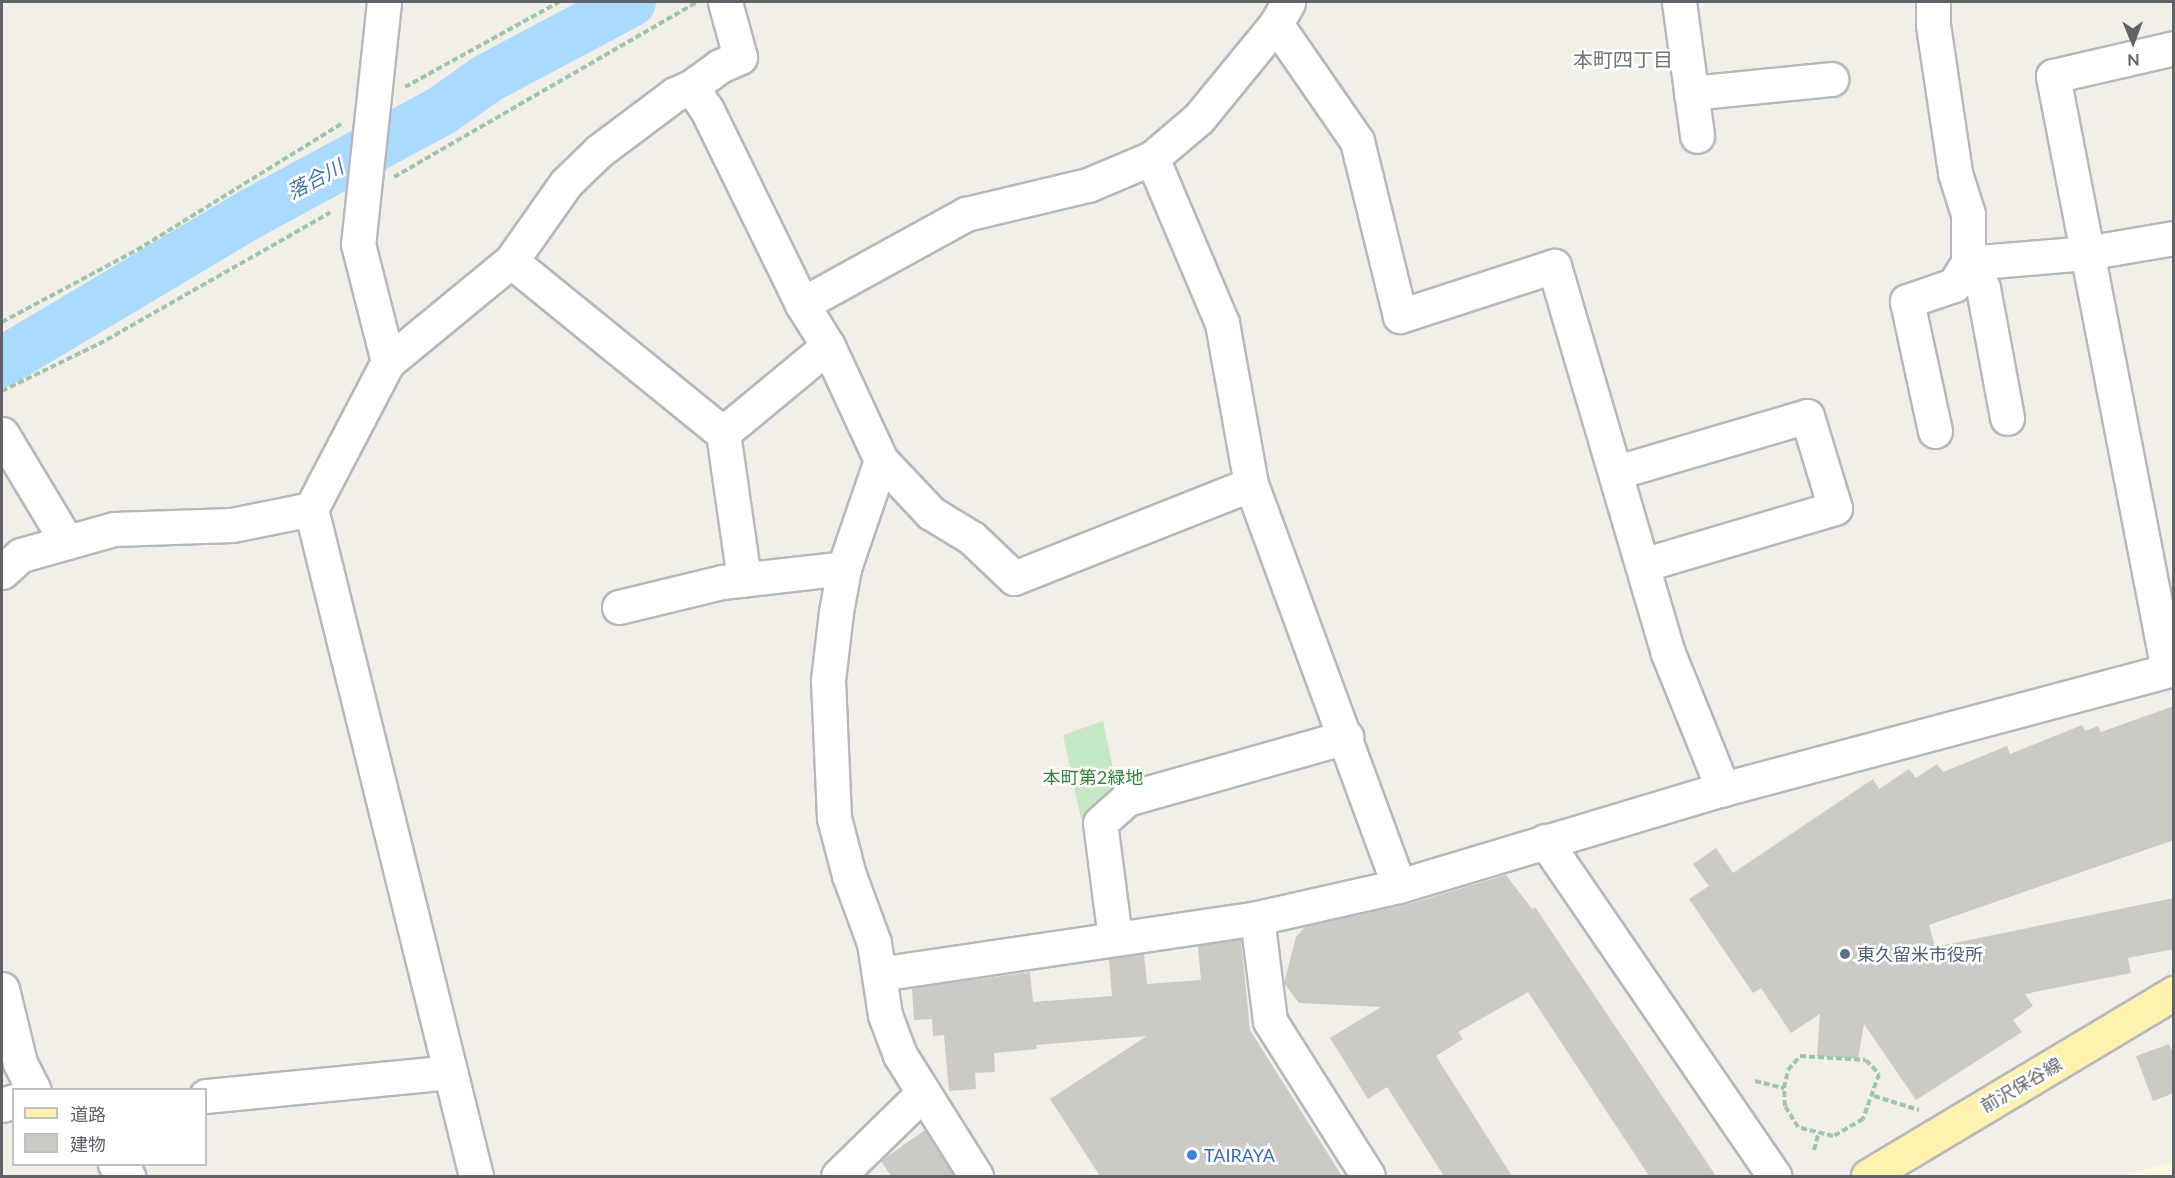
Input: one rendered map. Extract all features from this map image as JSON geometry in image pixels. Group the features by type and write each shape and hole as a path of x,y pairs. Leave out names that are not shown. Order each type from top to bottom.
{"main road":[{"name":"前沢保谷線","path":"1868,1176 2174,993"}],"street":[{"path":"476,1176 311,509 388,362 511,261 566,183 599,151 675,94 691,87 720,66 740,57 724,2"},
{"path":"1679,2 1697,136"},
{"path":"1933,2 1955,172 1968,214 1968,263 1983,288 2007,417"},
{"path":"388,362 358,244 369,115 389,5"},
{"path":"802,304 966,214 1088,185 1152,158 1199,118 1282,13 1357,141 1400,316 1554,266 1617,472 1668,653 1723,789"},
{"path":"879,974 1257,918 1399,886 1723,789 2171,670 2086,253 2053,76 2174,48"},
{"path":"1691,93 1831,79"},
{"path":"691,87 707,110 802,304 828,346 881,460 931,513 972,538 1014,578 1251,484"},
{"path":"1152,158 1222,323 1251,484 1399,886"},
{"path":"1968,263 2086,253 2174,238"},
{"path":"511,261 723,433 744,579"},
{"path":"1935,431 1907,300 1954,285 1968,263"},
{"path":"723,433 828,346"},
{"path":"1617,472 1807,416 1835,508 1643,565"},
{"path":"2,435 67,542"},
{"path":"881,460 844,568 828,680 829,771 834,818 874,943 885,1015 900,1055 976,1176"},
{"path":"2,572 21,555 114,530 232,525 311,509"},
{"path":"619,607 744,579 844,568"},
{"path":"1114,938 1100,823 1127,799 1346,737"},
{"path":"1545,841 1774,1176"},
{"path":"1257,918 1270,1020 1368,1176"},
{"path":"2,989 20,1063 33,1088"},
{"path":"207,1096 449,1072"},
{"path":"838,1176 922,1093"}],"path":[{"path":"2,322 138,250 559,2"},
{"path":"1800,1056 1866,1060 1879,1074 1874,1096 1863,1119 1845,1132 1818,1135 1798,1127 1785,1106 1784,1088 1788,1070 1800,1056"},
{"path":"1755,1081 1784,1088"},
{"path":"1874,1096 1922,1111"},
{"path":"1814,1150 1818,1135"}],"shaded area":[{"path":"2173,1161 2173,1176 2122,1176"}],"green space":[{"name":"本町第2緑地","path":"1103,721 1117,788 1095,814 1081,819 1063,735"}],"building":[{"path":"2174,706 2174,840 1929,925 1935,947 2174,898 2174,949 2128,958 2131,973 2025,994 2033,1006 2013,1020 2022,1032 1916,1100 1864,1024 1858,1059 1817,1056 1820,1014 1791,1033 1761,988 1753,993 1689,899 1709,886 1693,864 1716,848 1733,873 1873,779 1879,789 1909,769 1916,778 1937,764 1943,772 2007,746 2010,754 2082,725 2085,731 2098,726 2101,732"},
{"path":"1506,875 1532,909 1535,907 1716,1176 1649,1176 1528,992 1458,1032 1463,1039 1436,1056 1512,1176 1444,1176 1387,1087 1368,1099 1330,1038 1381,1007 1299,1003 1284,983 1296,937 1306,926 1409,904"},
{"path":"1241,939 1250,1030 1342,1176 1100,1176 1050,1099 1147,1036 1036,1045 1037,1049 994,1053 995,1072 975,1073 976,1089 949,1091 944,1035 933,1036 932,1019 914,1020 912,988 1030,972 1033,1002 1112,996 1109,959 1144,954 1147,984 1201,980 1198,946"},
{"path":"2169,1044 2174,1056 2174,1093 2153,1101 2136,1056"},
{"path":"925,1130 954,1176 891,1176 881,1161"}],"waterway":[{"name":"落合川","path":"2,362 254,212 441,111 488,78 631,2"}],"place":[{"name":"東久留米市役所","path":"1845,954"},
{"name":"TAIRAYA","path":"1192,1155"}],"district":[{"name":"本町四丁目","path":"1623,59"}]}
